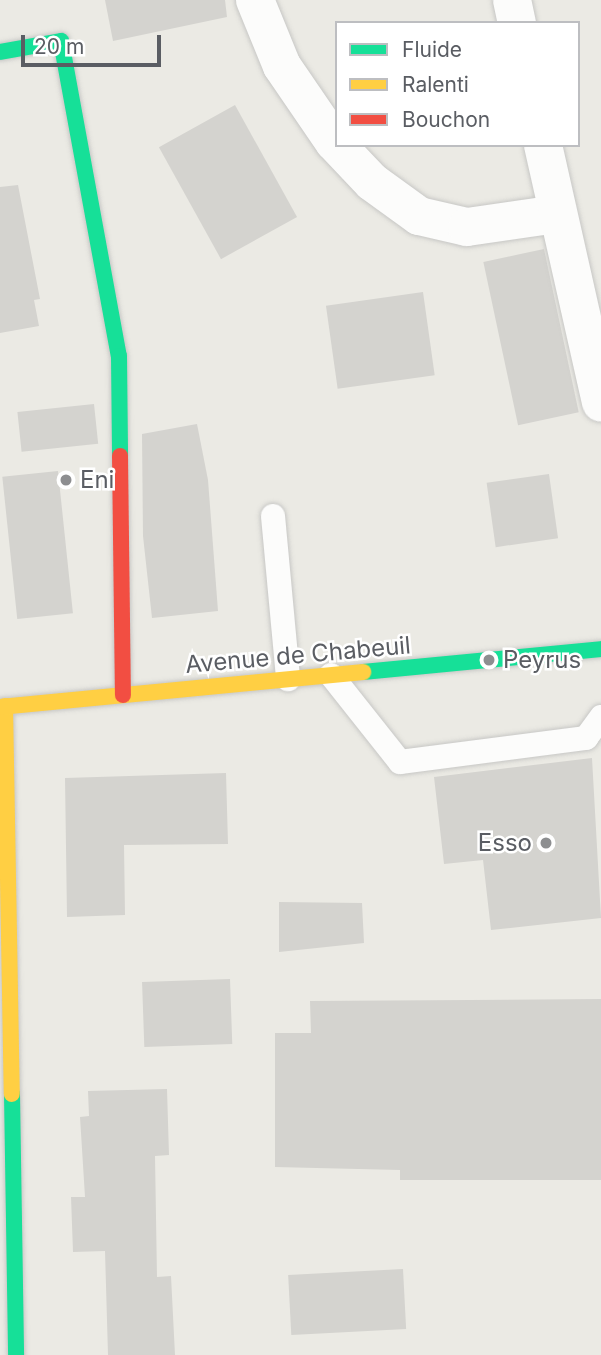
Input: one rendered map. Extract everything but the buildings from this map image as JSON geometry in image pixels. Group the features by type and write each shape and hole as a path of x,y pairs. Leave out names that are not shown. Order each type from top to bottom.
{"street":[{"path":"255,0 282,66 335,143"},
{"path":"512,0 517,21"},
{"path":"0,52 61,41 119,356 122,695"},
{"path":"339,147 372,182 419,216 467,227 557,214"},
{"path":"542,147 601,404"},
{"name":"Avenue de Chabeuil","path":"3,706 601,649"},
{"path":"3,706 16,1355"}],"lane":[{"path":"272,516 288,679"},
{"path":"331,675 400,762 586,738 601,717"}],"traffic: fast":[{"path":"0,52 61,41 119,356 120,456"},
{"path":"363,672 601,649"},
{"path":"12,1094 16,1355"}],"traffic: slow":[{"path":"0,707 363,672"},
{"path":"5,706 12,1094"}],"traffic: jam":[{"path":"120,456 123,695"}],"place":[{"name":"Eni","path":"66,480"},
{"name":"Peyrus","path":"489,660"},
{"name":"Esso","path":"546,843"}]}
